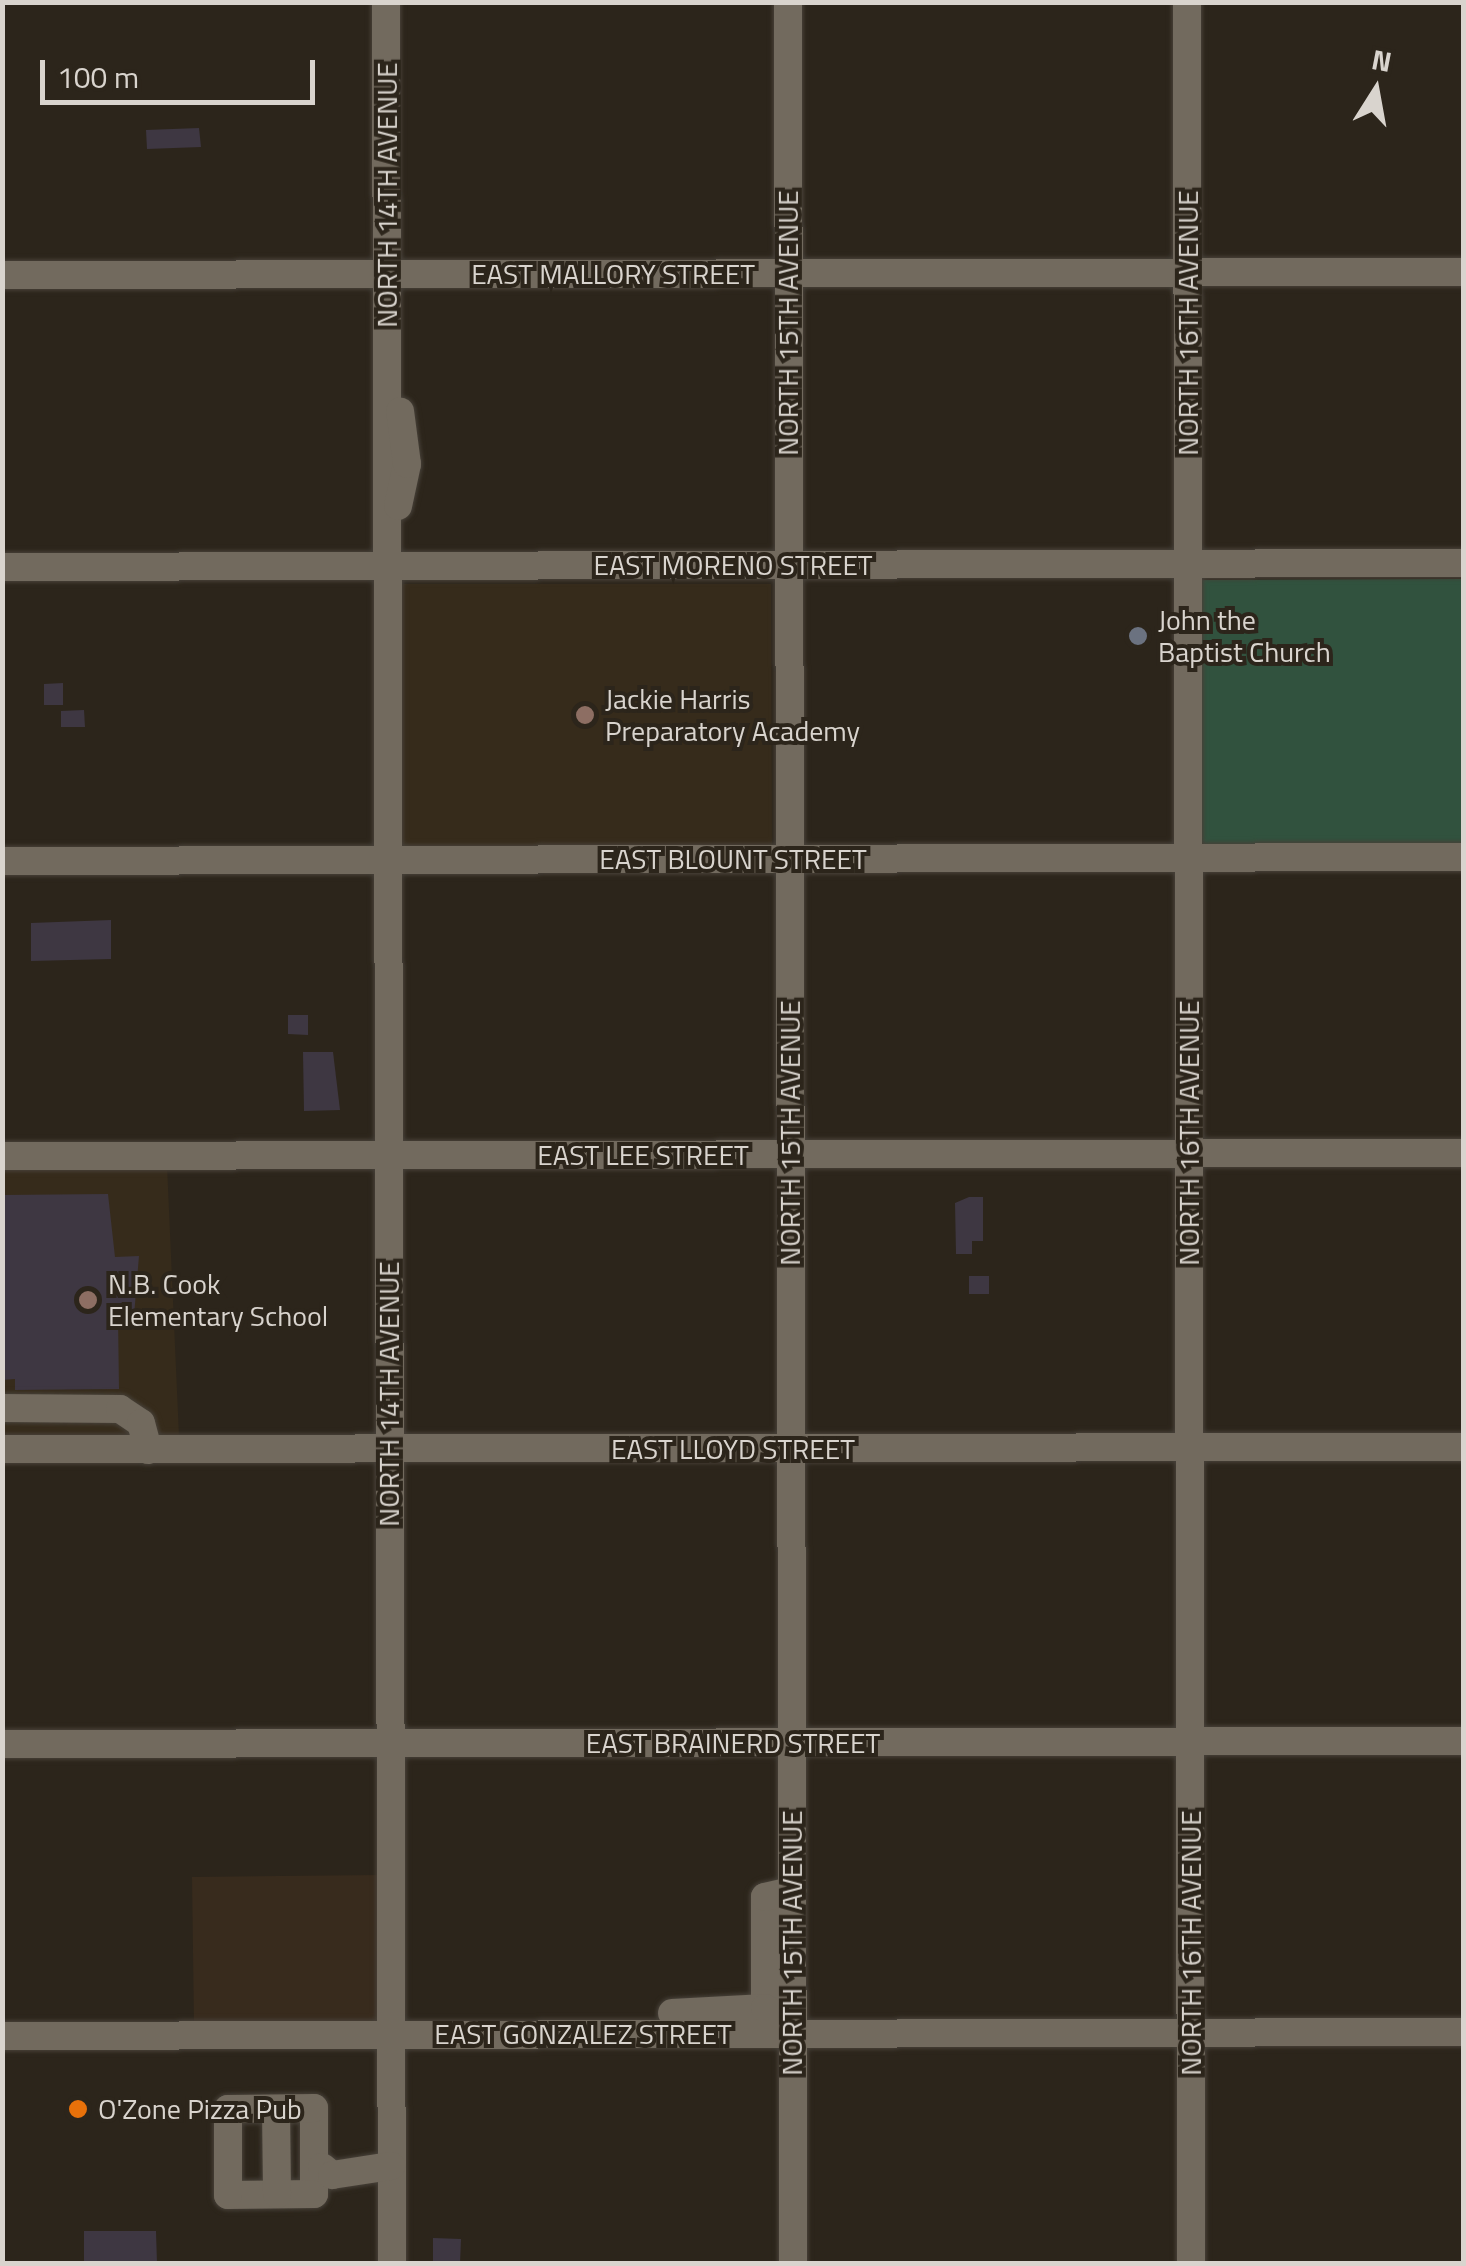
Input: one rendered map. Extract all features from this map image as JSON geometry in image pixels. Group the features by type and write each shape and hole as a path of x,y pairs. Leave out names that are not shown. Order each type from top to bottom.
{"street":[{"name":"NORTH 14TH AVENUE","path":"386,2 388,388 400,410 408,464 400,504 387,524 391,2035 385,2166 392,2264"},
{"name":"NORTH 15TH AVENUE","path":"788,2 792,1742 778,1894 792,2031 793,2264"},
{"name":"NORTH 16TH AVENUE","path":"1187,2 1192,2264"},
{"name":"EAST MALLORY STREET","path":"2,275 1464,272"},
{"name":"EAST MORENO STREET","path":"2,567 1464,563"},
{"name":"EAST BLOUNT STREET","path":"2,861 1464,857"},
{"name":"EAST LEE STREET","path":"2,1156 1464,1153"},
{"path":"2,1408 130,1412 148,1450"},
{"name":"EAST LLOYD STREET","path":"2,1449 1464,1447"},
{"name":"EAST BRAINERD STREET","path":"2,1744 1464,1741"},
{"path":"765,2008 765,1975 778,1894"},
{"path":"672,2013 765,2008 792,2031"},
{"name":"EAST GONZALEZ STREET","path":"2,2036 1464,2032"},
{"path":"314,2108 318,2167 314,2194 228,2195 228,2109 314,2108"},
{"path":"276,2109 277,2194"},
{"path":"318,2167 331,2159 369,2158 385,2166"}],"shaded area":[{"name":"Jackie Harris Preparatory Academy","path":"400,584 771,584 772,847 399,848"},
{"name":"N.B. Cook Elementary School","path":"2,1165 167,1165 179,1436 3,1436"},
{"path":"381,1875 382,2024 194,2025 192,1877"}],"green space":[{"path":"1463,579 1463,843 1194,847 1196,580"}],"building":[{"path":"199,128 201,147 147,149 146,130"},
{"path":"63,683 63,705 44,705 44,684"},
{"path":"84,710 85,727 61,727 61,711"},
{"path":"111,920 111,959 31,961 31,923"},
{"path":"288,1015 308,1015 308,1035 288,1034"},
{"path":"303,1052 333,1052 340,1110 304,1111"},
{"path":"108,1194 115,1257 139,1256 134,1316 118,1316 119,1389 15,1390 15,1379 2,1380 2,1195"},
{"path":"983,1197 983,1241 972,1241 972,1254 956,1254 955,1203"},
{"path":"969,1276 989,1276 989,1294 969,1294"},
{"path":"84,2231 156,2231 157,2264 84,2264"},
{"path":"433,2238 461,2239 460,2264 433,2264"}],"place":[{"name":"John the Baptist Church","path":"1138,636"},
{"name":"Jackie Harris Preparatory Academy","path":"585,715"},
{"name":"N.B. Cook Elementary School","path":"88,1300"},
{"name":"O'Zone Pizza Pub","path":"78,2109"}]}
